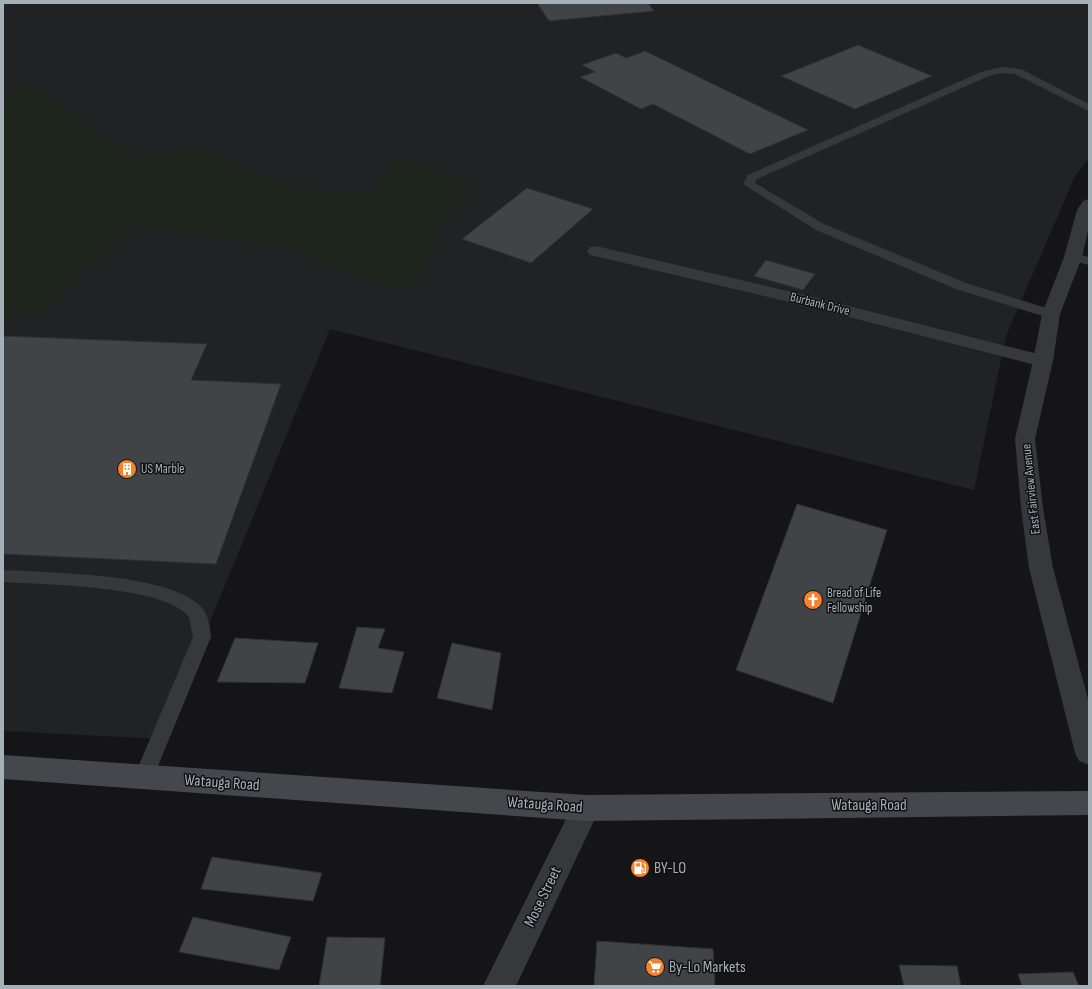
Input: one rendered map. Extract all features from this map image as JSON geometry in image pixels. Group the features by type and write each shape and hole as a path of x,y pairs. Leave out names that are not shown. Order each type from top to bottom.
{"main road":[{"name":"Watauga Road","path":"3,767 586,808 1089,803"}],"street":[{"name":"East Fairview Avenue","path":"1089,204 1085,210 1081,259 1051,314 1043,361 1025,439 1032,508 1041,568 1089,753"},
{"name":"Burbank Drive","path":"596,251 810,301 1043,361"},
{"name":"Mose Street","path":"499,986 586,808"}],"lane":[{"path":"1051,314 961,286 820,227 749,184 752,176 985,74 1001,70 1017,71 1089,108"},
{"path":"3,576 135,586 176,597 193,608 201,621 202,637 144,777"}],"shaded area":[{"path":"3,3 1089,3 1089,159 1076,174 1006,336 974,490 330,329 162,739 3,731"},
{"path":"28,81 114,144 138,159 196,146 293,188 342,192 373,190 396,158 477,185 438,227 428,270 419,282 405,288 387,288 294,250 135,224 39,315 3,316 3,102"}],"building":[{"path":"537,3 648,3 654,11 549,21"},
{"path":"858,45 932,76 855,109 781,76"},
{"path":"645,51 808,130 750,154 653,104 641,109 580,77 595,72 582,65 616,53 626,58"},
{"path":"527,188 593,209 531,263 462,239"},
{"path":"766,260 815,274 803,290 754,276"},
{"name":"US Marble","path":"3,336 207,344 191,380 281,384 216,564 3,554"},
{"name":"Bread of Life Fellowship","path":"797,504 887,530 833,703 736,670"},
{"path":"357,627 385,629 378,648 404,652 392,693 339,688"},
{"path":"235,638 318,643 305,683 217,682"},
{"path":"452,643 501,653 492,710 437,698"},
{"path":"212,857 322,873 313,901 201,889"},
{"path":"193,917 291,937 279,970 179,952"},
{"path":"327,937 385,938 380,986 319,986"},
{"name":"By-Lo Markets","path":"597,941 713,949 715,986 594,986"},
{"path":"899,965 957,966 961,986 904,986"},
{"path":"1073,972 1079,986 1022,986 1018,974"}],"place":[{"name":"US Marble","path":"127,469"},
{"name":"Bread of Life Fellowship","path":"813,600"},
{"name":"BY-LO","path":"640,868"},
{"name":"By-Lo Markets","path":"655,967"}]}
